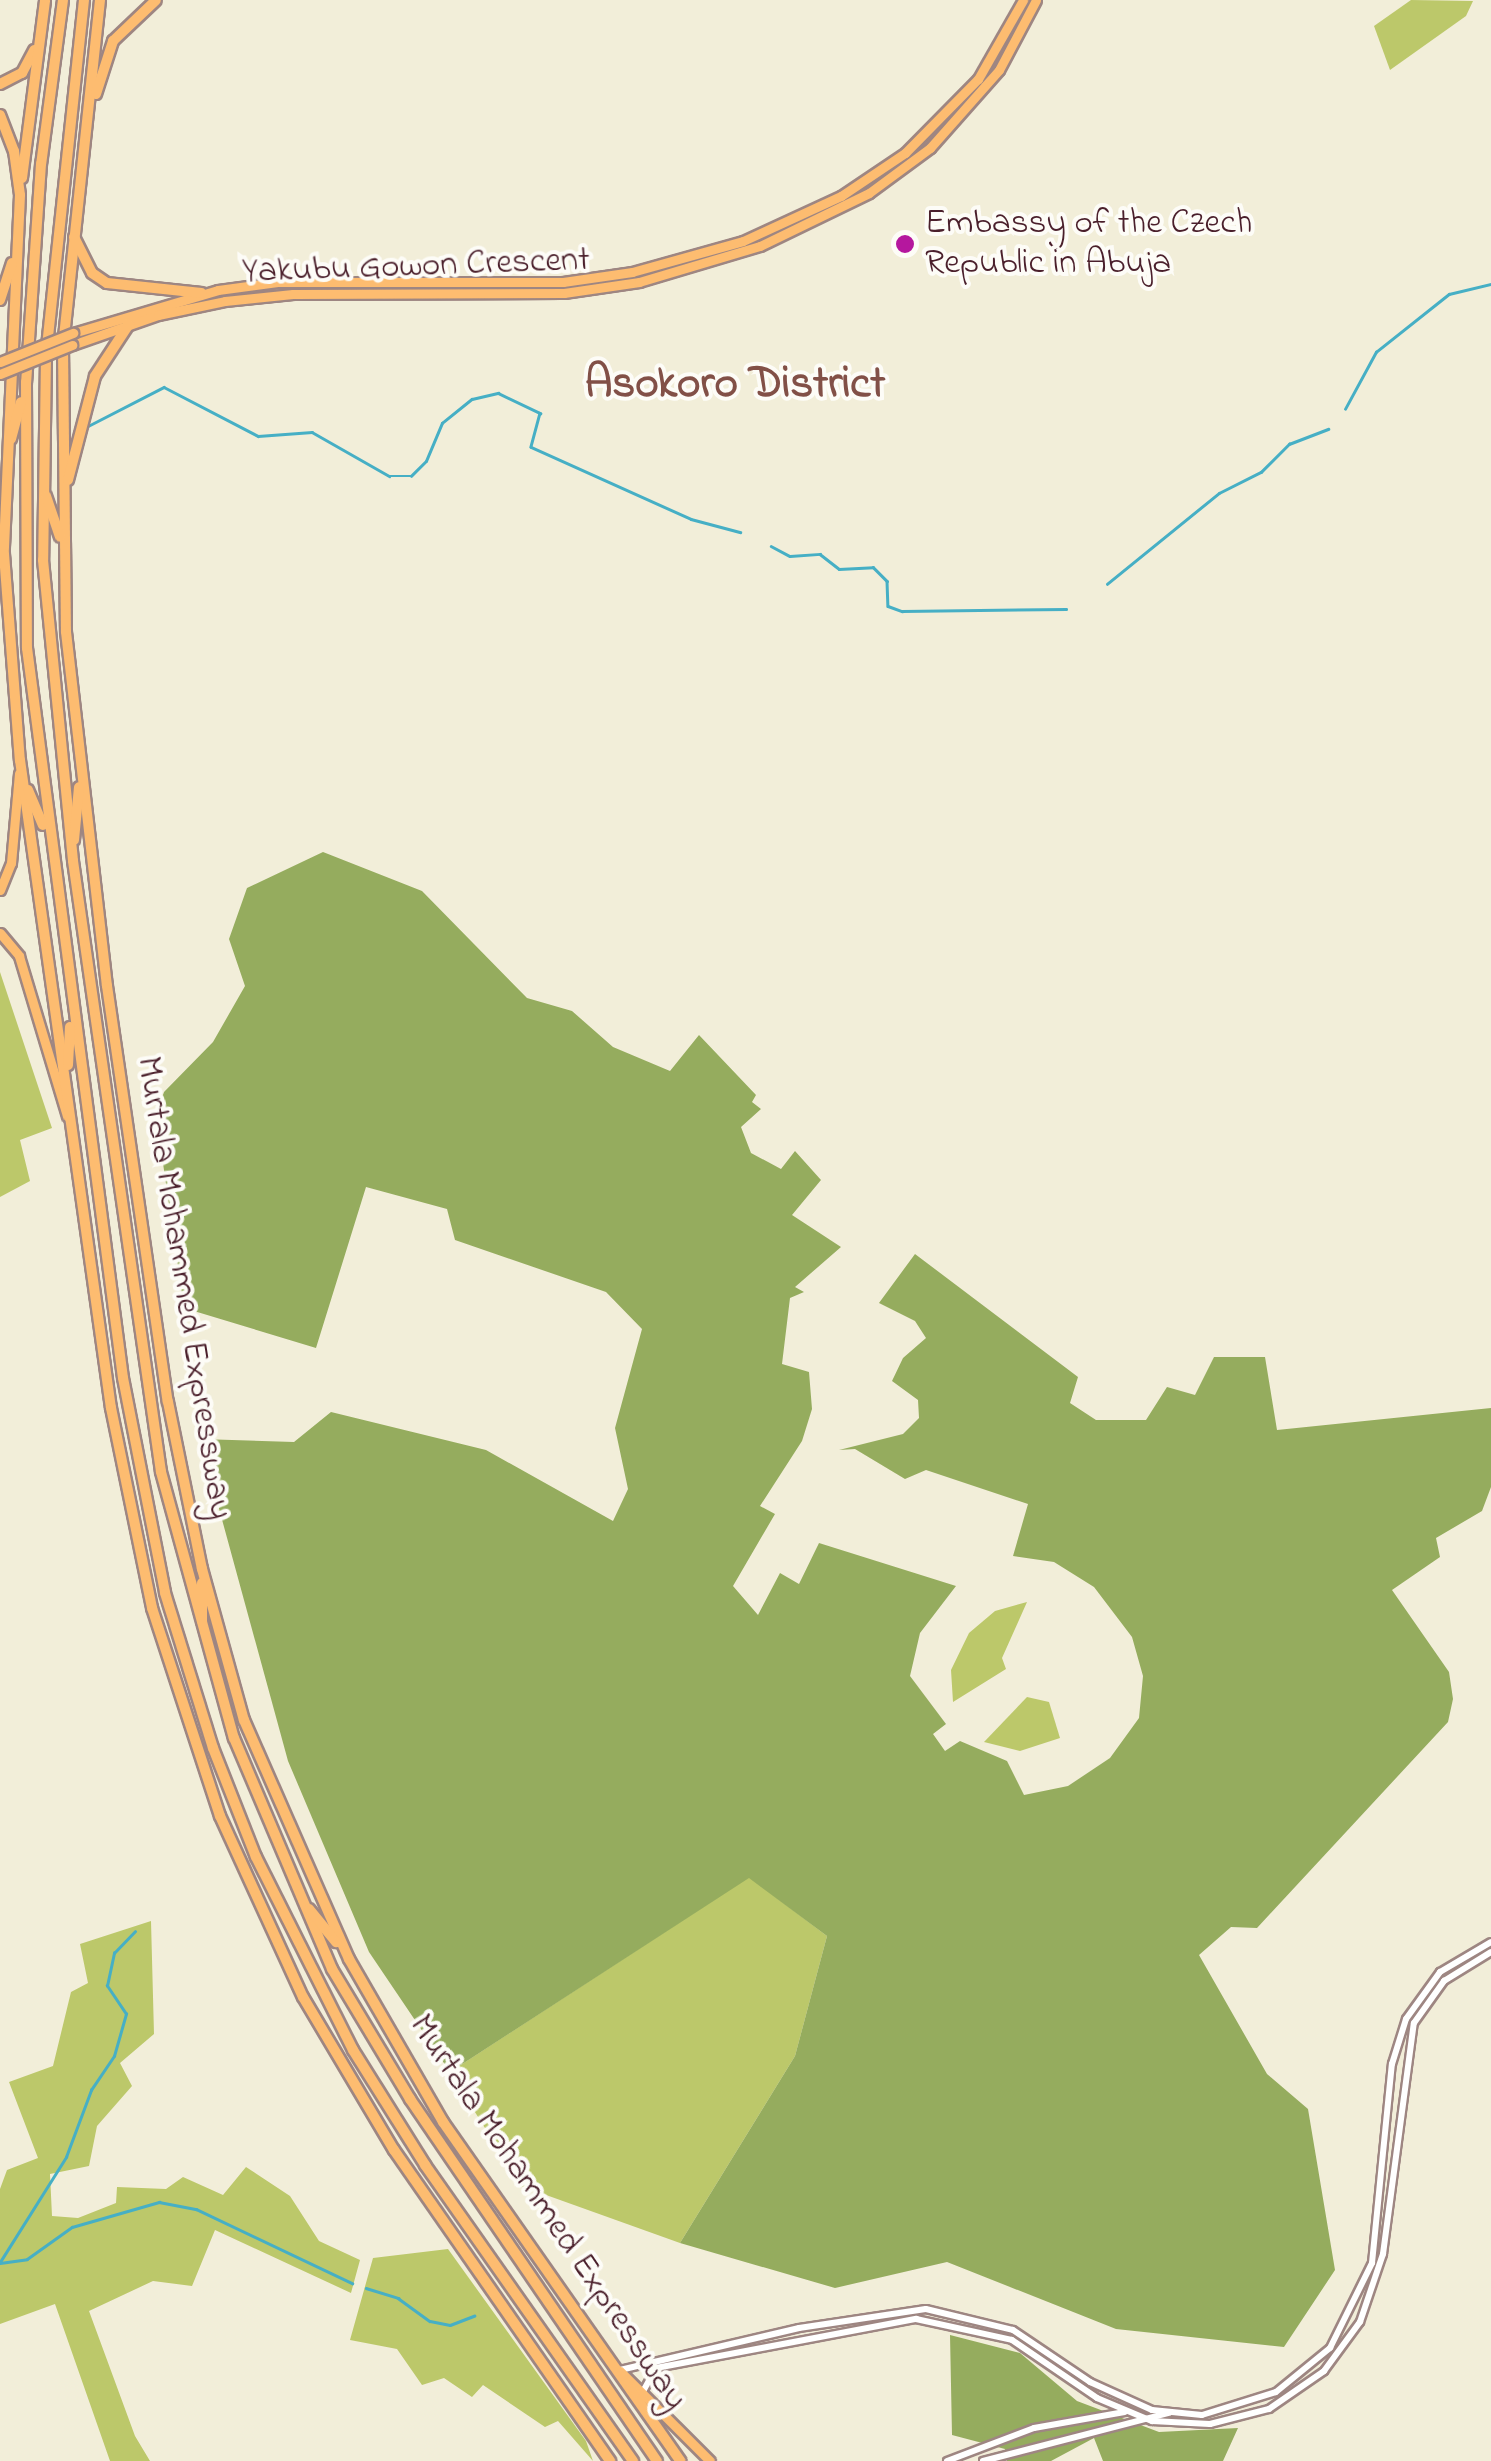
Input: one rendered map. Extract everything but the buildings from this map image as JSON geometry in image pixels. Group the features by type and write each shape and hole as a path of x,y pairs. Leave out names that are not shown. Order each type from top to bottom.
{"highway":[{"name":"Murtala Mohammed Expressway","path":"64,0 33,274 26,382 23,590 48,840 132,1433 165,1593 223,1776 256,1857 361,2064 634,2461"},
{"name":"Murtala Mohammed Expressway","path":"84,0 54,256 42,485 51,686 72,861 161,1472 202,1637 268,1830 332,1969 410,2099 657,2461"},
{"name":"Murtala Mohammed Expressway","path":"100,0 70,258 64,547 80,766 168,1402 202,1569 244,1720 349,1959 443,2122 641,2396 677,2461"},
{"path":"88,119 113,42 156,0"},
{"path":"0,84 28,65 44,5"},
{"path":"44,5 20,195 4,554 22,776 138,1551 173,1680 220,1816 330,2046 610,2461"},
{"path":"0,115 14,151 20,195"},
{"path":"74,237 92,273 107,283 201,293"},
{"path":"0,300 17,248"},
{"path":"50,321 70,258"},
{"path":"64,511 94,376 129,324"},
{"path":"6,462 26,382"},
{"path":"42,485 64,547"},
{"path":"0,532 4,554"},
{"path":"72,861 80,766"},
{"path":"22,776 48,840"},
{"path":"66,1088 72,1006"},
{"path":"138,1551 165,1593"},
{"path":"202,1569 202,1637"},
{"path":"220,1816 223,1776"},
{"path":"296,1892 349,1959"},
{"path":"596,2442 602,2461"}],"main road":[{"name":"Yakubu Gowon Crescent","path":"0,362 73,333 201,293 277,282 563,282 632,272 743,241 841,196 905,154 986,68 1023,0"},
{"name":"Yakubu Gowon Crescent","path":"0,374 129,324 225,301 294,294 564,293 638,282 760,246 869,193 930,148 999,70 1036,0"},
{"path":"0,890 11,863 20,760"},
{"path":"0,933 18,956 72,1128"},
{"path":"641,2396 710,2461"}],"street":[{"path":"620,2370 905,2308 971,2315 1032,2339 1090,2382 1140,2407 1202,2415 1260,2400 1311,2369 1339,2335 1372,2263 1392,2064 1406,2019 1440,1972 1491,1942"},
{"path":"641,2396 656,2368 900,2319 978,2328 1028,2349 1126,2412 1152,2422 1210,2424 1259,2414 1313,2380 1350,2339 1378,2280 1414,2023 1444,1981 1491,1952"},
{"path":"839,2320 840,2330"},
{"path":"947,2461 1034,2428 1140,2407"},
{"path":"983,2461 1152,2422 1169,2413"}],"green space":[{"path":"1411,0 1473,1 1466,16 1390,70 1374,26"},
{"path":"323,852 422,891 527,998 572,1011 613,1047 670,1071 699,1035 756,1095 752,1102 761,1109 741,1127 751,1153 781,1169 795,1151 821,1180 792,1215 841,1247 795,1287 804,1292 790,1298 782,1364 809,1372 812,1409 802,1441 760,1506 775,1514 733,1586 758,1615 780,1573 799,1584 819,1543 956,1586 920,1633 910,1676 946,1724 933,1734 945,1751 960,1741 1007,1761 1024,1795 1068,1786 1110,1758 1139,1718 1143,1676 1132,1637 1094,1587 1054,1562 1013,1556 1028,1504 926,1470 905,1479 855,1449 839,1450 903,1434 919,1418 918,1400 892,1381 903,1358 926,1338 915,1321 879,1303 915,1254 1078,1377 1070,1403 1096,1420 1146,1420 1167,1387 1195,1395 1214,1357 1265,1357 1277,1430 1491,1408 1491,1487 1482,1511 1436,1538 1440,1557 1392,1590 1449,1672 1453,1699 1448,1722 1257,1928 1231,1927 1199,1955 1267,2074 1308,2109 1335,2270 1284,2347 1116,2329 947,2262 835,2288 680,2243 795,2056 827,1936 749,1878 450,2072 369,1952 288,1761 200,1439 294,1442 331,1412 486,1450 613,1521 628,1489 615,1428 642,1329 606,1292 455,1240 447,1209 366,1187 316,1348 184,1308 156,1115 164,1092 213,1042 245,986 229,939 247,888"},
{"path":"0,972 52,1128 20,1140 30,1181 0,1197"},
{"path":"1027,1602 1002,1658 1006,1669 953,1702 951,1670 969,1633 995,1611"},
{"path":"1027,1697 1049,1702 1060,1738 1020,1751 984,1742"},
{"path":"749,1877 827,1936 795,2056 680,2243 521,2186 450,2072"},
{"path":"151,1921 154,2034 120,2063 132,2086 97,2126 89,2166 50,2174 52,2216 78,2218 116,2203 117,2187 166,2189 183,2177 223,2195 246,2167 290,2196 319,2241 360,2260 351,2293 215,2230 192,2286 153,2281 89,2311 135,2436 150,2461 110,2461 55,2304 0,2324 0,2189 7,2170 38,2158 9,2082 53,2066 71,1992 88,1983 80,1944"},
{"path":"448,2249 586,2441 593,2461 558,2421 545,2427 483,2385 472,2397 444,2378 422,2385 397,2349 350,2340 373,2258"},
{"path":"950,2335 1020,2353 1077,2401 1159,2432 1238,2428 1223,2461 1103,2461 1094,2438 1051,2461 1007,2461 1005,2449 952,2435"}],"waterway":[{"path":"1345,409 1376,352 1449,294 1491,284"},
{"path":"88,426 164,387 258,436 312,432 389,476 411,476 426,461 442,423 472,399 498,393 540,413 531,447 691,519 740,532"},
{"path":"1107,584 1219,493 1261,472 1289,444 1328,429"},
{"path":"771,546 790,556 820,554 839,569 873,567 887,581 888,606 902,611 1066,609"},
{"path":"0,2262 66,2157 91,2090 114,2056 126,2014 107,1986 114,1953 135,1931"},
{"path":"0,2263 27,2259 72,2227 159,2202 196,2209 352,2283"},
{"path":"366,2288 398,2298 430,2321 450,2325 474,2316"}],"place":[{"name":"Embassy of the Czech Republic in Abuja","path":"905,244"}],"district":[{"name":"Asokoro District","path":"735,386"}]}
